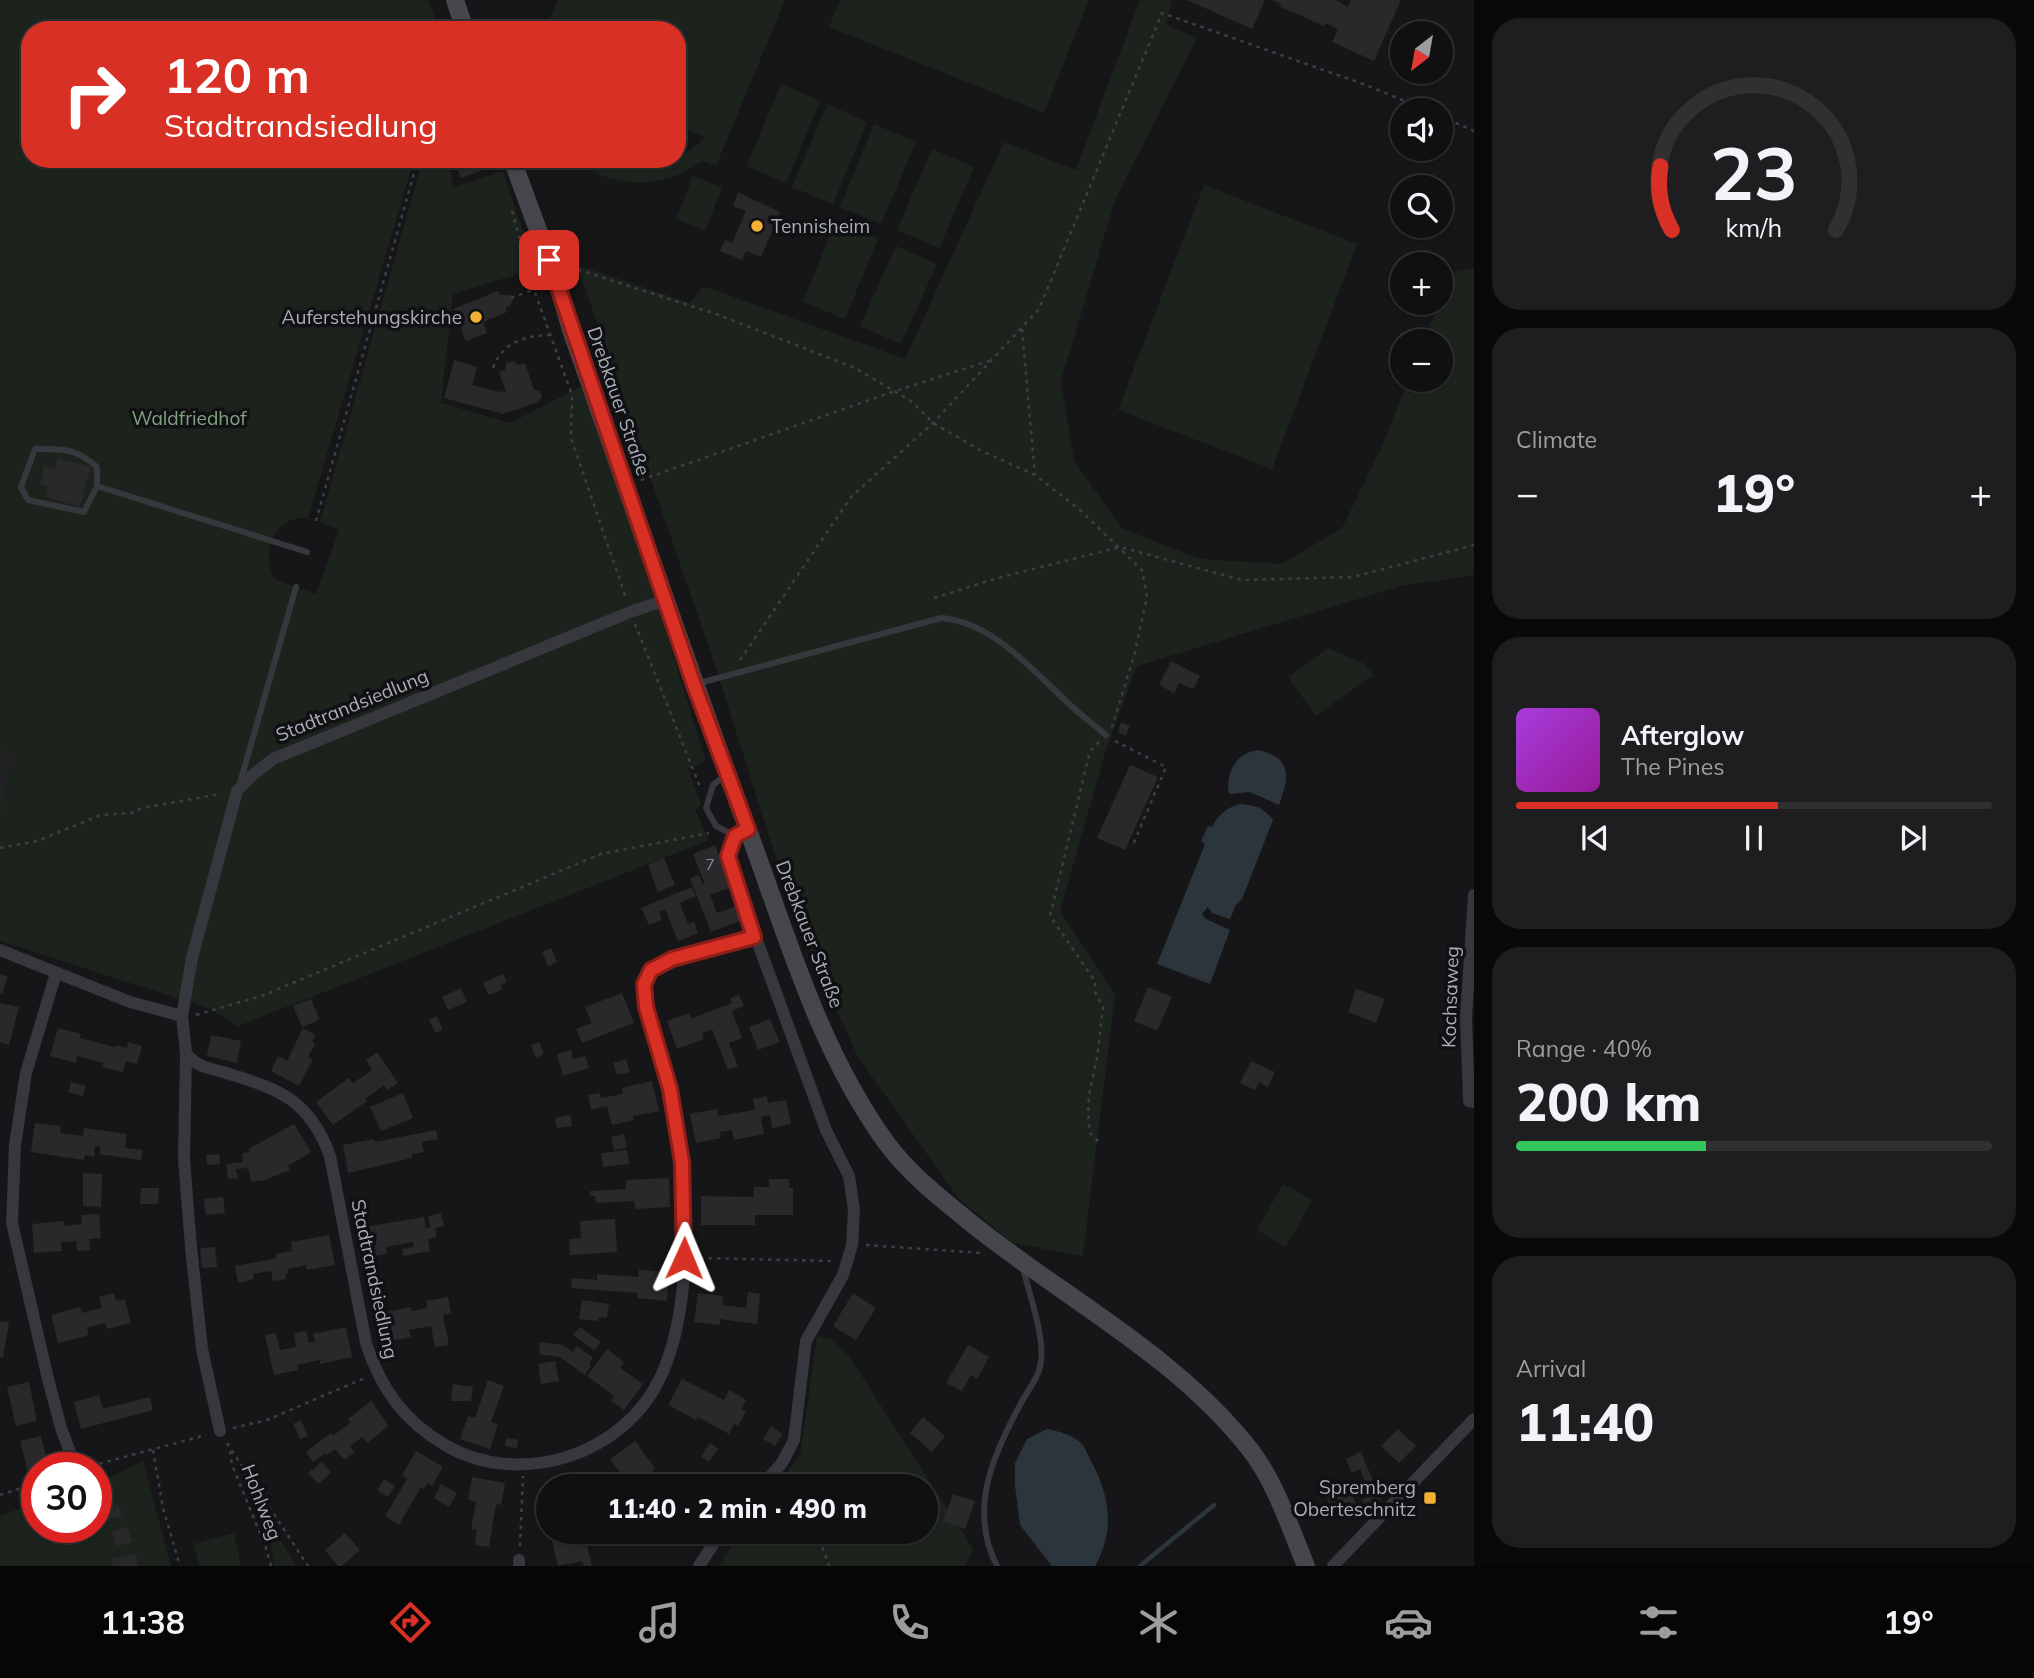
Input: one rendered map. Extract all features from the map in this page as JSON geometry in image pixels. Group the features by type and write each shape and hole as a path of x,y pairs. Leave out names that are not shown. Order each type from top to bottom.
{"street":[{"path":"455,0 462,21"},
{"name":"Drebkauer Straße","path":"515,168 727,775 735,832 798,967 846,1080 887,1144 928,1188 1021,1263 1156,1358 1217,1413 1253,1454 1278,1497 1306,1566"},
{"name":"Stadtrandsiedlung","path":"237,791 273,759 630,612 666,600"},
{"path":"220,1431 202,1349 191,1247 184,1159 186,1052 182,1018 192,958 237,791"},
{"path":"735,832 728,856 754,937 826,1129 849,1176 854,1210 852,1245 843,1275 806,1341 794,1440 782,1463 772,1474"},
{"name":"Kochsaweg","path":"1472,1102 1466,1017 1474,895"},
{"name":"Stadtrandsiedlung","path":"186,1052 197,1064 267,1085 291,1098 321,1132 330,1156 366,1343 376,1372 409,1419 449,1447 474,1458 524,1465 560,1460 601,1442 630,1420 646,1401 671,1352 680,1311 684,1258 682,1162 670,1089 646,1007 644,984 651,970 672,959 754,937"},
{"path":"0,950 130,1002 182,1018"},
{"path":"56,973 26,1073 15,1145 12,1223 48,1379 70,1452"},
{"path":"1332,1566 1474,1419"},
{"path":"699,1566 713,1544"}],"lane":[{"path":"35,449 81,453 97,467 97,486 84,512 28,500 21,487 35,449"},
{"path":"97,486 307,552"},
{"path":"237,791 296,587"},
{"path":"694,685 941,618 956,619 975,627 1024,659 1106,736"},
{"path":"727,775 713,785 706,803 711,819 735,832"},
{"path":"997,1566 985,1536 986,1487 996,1450 1040,1367 1041,1342 1021,1263"}],"path":[{"path":"716,679 736,666 851,497 933,424 1039,309 1162,13 1397,98"},
{"path":"1453,122 1474,131"},
{"path":"316,521 415,168"},
{"path":"510,205 534,290 572,395 571,438 630,612 706,803"},
{"path":"563,267 584,270 719,315 855,368 911,401 933,424 982,451 1035,475 1080,510 1142,570 1147,597 1134,656 1111,731 1090,751 1050,916 1094,981 1095,992 1103,1007 1088,1112 1090,1133 1100,1143"},
{"path":"1022,327 1035,475"},
{"path":"493,368 496,358 515,341 527,337 572,333"},
{"path":"626,485 992,360"},
{"path":"934,598 998,578 1120,547 1242,580 1353,576 1474,545"},
{"path":"1106,736 1166,767 1132,847"},
{"path":"0,848 37,841 101,815 131,813 142,808 237,791"},
{"path":"182,1018 264,995 601,854 735,832"},
{"path":"852,1245 983,1253"},
{"path":"684,1258 847,1261"},
{"path":"220,1431 308,1566"},
{"name":"Hohlweg","path":"230,1447 232,1465 271,1566"},
{"path":"153,1450 163,1508 180,1566"},
{"path":"519,1563 524,1465"},
{"path":"0,1495 21,1488"},
{"path":"821,1544 829,1566"}],"shaded area":[{"path":"0,749 12,753 0,822"},
{"path":"1258,750 1277,758 1283,764 1286,777 1279,805 1250,792 1229,794 1229,779 1234,765 1244,755"},
{"path":"1240,804 1259,808 1273,820 1242,899 1230,919 1212,913 1208,907 1202,914 1206,919 1230,930 1210,984 1157,964 1205,844 1201,841 1208,826 1212,827 1223,812"},
{"path":"1047,1429 1061,1432 1082,1444 1103,1488 1108,1527 1106,1540 1095,1566 1052,1566 1020,1525 1015,1463 1027,1439"}],"green space":[{"name":"Waldfriedhof","path":"0,0 428,0 436,21 21,21 21,168 411,168 308,518 296,519 279,529 270,548 270,570 275,580 316,594 339,530 320,522 420,168 449,168 454,187 503,171 535,269 453,294 441,403 510,423 588,383 706,761 688,769 701,805 695,809 709,840 238,1026 211,1009 0,941 0,822 12,753 0,749"},
{"path":"558,0 785,0 716,166 702,161 671,178 654,181 620,181 586,168 686,168 686,153 705,137 686,129 686,21 549,21"},
{"path":"840,0 1089,0 1044,113 829,27"},
{"path":"1140,0 1172,0 1166,25 1197,38 1115,200 1061,381 1074,461 1123,529 1200,559 1282,564 1342,528 1380,451 1403,392 1453,392 1453,329 1429,329 1434,315 1453,315 1453,273 1474,268 1474,575 1401,586 1137,666 1105,753 1060,911 1115,994 1083,1256 1013,1243 959,1199 858,1057 793,912 716,668 577,265 690,303 703,286 905,359 1004,142 1076,170"},
{"path":"781,84 820,101 786,183 747,166"},
{"path":"827,104 867,122 833,204 792,187"},
{"path":"874,124 916,142 881,224 840,207"},
{"path":"932,149 974,167 939,248 897,230"},
{"path":"693,176 722,187 705,231 676,219"},
{"path":"1204,185 1357,244 1272,469 1118,410"},
{"path":"836,221 878,238 845,319 803,302"},
{"path":"896,246 937,264 901,344 860,326"},
{"path":"1328,648 1365,664 1373,675 1316,716 1288,677"},
{"path":"1283,1184 1312,1200 1286,1247 1257,1230"},
{"path":"817,1336 832,1339 849,1356 925,1474 786,1474 800,1455"},
{"path":"143,1461 171,1566 0,1566 0,1515 21,1509 21,1543 112,1543 112,1476"},
{"path":"938,1495 973,1549 966,1566 718,1566 734,1544 938,1544"},
{"path":"267,1520 297,1566 274,1566"},
{"path":"234,1533 241,1566 199,1566 194,1544"}],"building":[{"path":"1187,0 1265,0 1252,29"},
{"path":"1272,0 1336,0 1348,7 1351,0 1401,0 1374,61 1332,42 1338,29 1325,23 1324,26 1279,6 1281,4"},
{"path":"457,168 489,168 461,178"},
{"name":"Tennisheim","path":"738,192 780,212 761,257 746,251 742,260 720,251 725,240 732,243 746,211 733,206"},
{"name":"Auferstehungskirche","path":"498,291 500,295 510,295 513,301 505,308 507,312 483,322 487,333 466,341 453,309"},
{"path":"454,360 477,367 472,385 499,392 506,391 499,372 505,370 506,363 525,363 534,390 540,391 542,397 538,402 503,414 444,398"},
{"path":"58,458 91,467 80,507 45,497 48,486 40,484 44,466 55,469"},
{"path":"1171,661 1200,676 1193,689 1179,683 1174,693 1159,685"},
{"path":"1121,722 1130,726 1126,736 1118,732"},
{"path":"1130,765 1158,777 1125,850 1097,838"},
{"path":"715,845 731,887 710,895 717,913 737,906 742,920 711,932 690,878 699,875 705,884 693,854"},
{"path":"664,858 675,885 658,892 648,865"},
{"path":"692,887 696,896 680,903 688,924 694,922 698,933 678,941 665,909 659,912 662,920 649,925 641,908"},
{"path":"551,948 557,962 548,966 542,952"},
{"path":"0,974 8,977 2,994 0,993"},
{"path":"503,974 507,982 501,985 503,989 489,995 483,983"},
{"path":"1148,987 1172,997 1157,1031 1134,1021"},
{"path":"461,988 467,1002 448,1010 442,997"},
{"path":"1356,989 1385,999 1376,1023 1348,1012"},
{"path":"622,993 634,1023 582,1043 576,1029 592,1023 585,1007"},
{"path":"739,995 744,1006 732,1011 742,1038 729,1043 738,1066 728,1070 712,1029 702,1033 704,1039 677,1049 667,1021 689,1013 691,1019 732,1003 730,998"},
{"path":"311,999 319,1018 316,1022 302,1027 293,1006"},
{"path":"0,1003 19,1007 9,1045 0,1042"},
{"path":"436,1016 443,1029 436,1033 429,1020"},
{"path":"770,1019 780,1042 758,1050 749,1027"},
{"path":"58,1028 81,1034 80,1038 115,1047 127,1048 128,1042 142,1046 137,1064 126,1061 123,1072 102,1067 104,1063 77,1056 76,1063 50,1056"},
{"path":"303,1028 316,1035 312,1042 315,1044 308,1057 313,1059 299,1086 271,1071 278,1056 287,1061"},
{"path":"211,1035 241,1041 237,1063 207,1056"},
{"path":"539,1042 544,1054 536,1058 531,1045"},
{"path":"571,1050 573,1059 585,1056 589,1068 563,1076 557,1054"},
{"path":"377,1052 398,1083 387,1090 384,1085 333,1125 316,1102 349,1078 353,1083 372,1070 366,1060"},
{"path":"626,1059 630,1072 617,1075 613,1063"},
{"path":"1251,1061 1275,1072 1268,1087 1259,1082 1255,1090 1240,1083"},
{"path":"652,1081 659,1111 633,1116 634,1120 612,1125 607,1106 591,1110 588,1095 600,1093 601,1098 623,1094 622,1088"},
{"path":"71,1082 86,1086 83,1096 68,1092"},
{"path":"403,1093 413,1118 381,1131 370,1107"},
{"path":"767,1096 768,1103 786,1100 791,1124 772,1128 770,1115 761,1117 764,1134 734,1140 732,1130 720,1132 721,1138 696,1143 690,1114 717,1109 718,1116 755,1110 753,1099"},
{"path":"570,1115 572,1126 557,1128 555,1118"},
{"path":"35,1123 61,1126 60,1133 83,1136 84,1128 127,1134 125,1148 143,1150 141,1160 99,1154 101,1147 95,1146 94,1157 85,1155 84,1160 31,1152"},
{"path":"294,1124 311,1152 288,1166 290,1170 265,1180 251,1182 248,1168 236,1169 238,1178 228,1179 226,1164 243,1162 242,1153 250,1152 248,1149"},
{"path":"436,1130 438,1139 422,1142 424,1152 412,1154 412,1158 348,1173 343,1145 374,1139 375,1142"},
{"path":"624,1134 627,1148 614,1150 611,1137"},
{"path":"627,1150 629,1164 603,1167 601,1153"},
{"path":"219,1154 220,1164 207,1165 206,1155"},
{"path":"83,1173 102,1174 101,1207 83,1206"},
{"path":"669,1178 670,1207 635,1209 634,1201 596,1203 595,1196 590,1196 590,1191 626,1189 626,1180"},
{"path":"769,1179 789,1179 789,1188 793,1188 793,1215 755,1215 755,1225 701,1225 701,1196 754,1197 754,1187 769,1187"},
{"path":"141,1188 159,1188 158,1204 140,1204"},
{"path":"223,1197 225,1213 206,1215 204,1199"},
{"path":"441,1213 444,1226 435,1228 437,1237 428,1239 430,1251 403,1256 402,1249 414,1247 413,1242 386,1247 387,1254 364,1258 358,1228 424,1217 426,1228 430,1227 428,1216"},
{"path":"99,1214 101,1238 89,1239 90,1250 77,1251 76,1241 61,1242 62,1251 34,1253 32,1224 64,1221 64,1226 82,1224 81,1215"},
{"path":"615,1219 617,1252 570,1255 569,1239 581,1238 580,1221"},
{"path":"329,1235 335,1265 307,1270 306,1265 288,1269 286,1279 273,1281 271,1271 253,1274 254,1279 238,1283 235,1266 277,1258 276,1254 292,1251 291,1242"},
{"path":"215,1247 217,1267 202,1268 200,1248"},
{"path":"639,1270 669,1272 667,1301 637,1298 637,1293 571,1288 572,1278 597,1280 597,1274 638,1277"},
{"path":"748,1292 760,1294 757,1324 720,1319 720,1325 694,1322 698,1293 723,1296 722,1305 746,1308"},
{"path":"114,1293 116,1301 125,1299 131,1323 107,1329 105,1323 87,1328 89,1335 58,1343 51,1315 80,1307 82,1313 102,1308 99,1297"},
{"path":"853,1293 876,1308 856,1340 833,1326"},
{"path":"448,1297 451,1313 443,1315 449,1345 435,1347 431,1326 409,1330 411,1337 380,1343 375,1314 411,1307 412,1311 427,1308 426,1301"},
{"path":"582,1300 609,1304 607,1318 598,1317 598,1321 579,1319"},
{"path":"0,1321 9,1322 3,1358 0,1357"},
{"path":"346,1327 352,1357 320,1364 320,1360 297,1365 298,1370 274,1375 265,1335 276,1333 280,1350 296,1347 294,1333 306,1331 309,1343 315,1342 313,1334"},
{"path":"580,1327 601,1342 594,1350 573,1335"},
{"path":"540,1342 563,1345 573,1352 576,1346 593,1357 589,1364 591,1366 585,1375 560,1357 539,1354"},
{"path":"968,1345 989,1357 977,1379 971,1375 962,1391 946,1383"},
{"path":"607,1349 624,1362 620,1368 643,1384 624,1410 611,1401 614,1396 587,1376"},
{"path":"555,1361 559,1381 541,1384 538,1364"},
{"path":"682,1379 724,1400 729,1390 746,1400 741,1409 746,1412 738,1426 734,1424 729,1434 668,1405"},
{"path":"488,1380 504,1386 491,1422 498,1424 490,1449 460,1439 468,1416 475,1418"},
{"path":"29,1382 37,1421 16,1426 7,1387"},
{"path":"453,1384 473,1387 471,1401 451,1401"},
{"path":"99,1395 103,1409 150,1397 153,1410 81,1429 74,1402"},
{"path":"371,1401 389,1426 367,1443 362,1437 350,1446 355,1452 344,1460 335,1449 313,1462 306,1452 351,1422 348,1419"},
{"path":"923,1417 945,1436 932,1452 910,1433"},
{"path":"301,1420 308,1436 300,1439 293,1424"},
{"path":"771,1426 783,1434 775,1446 763,1439"},
{"path":"1398,1429 1416,1446 1399,1463 1381,1446"},
{"path":"41,1436 45,1452 23,1452 20,1441"},
{"path":"506,1438 518,1440 517,1448 505,1446"},
{"path":"635,1441 655,1468 652,1470 655,1474 621,1474 610,1459"},
{"path":"710,1443 718,1449 709,1462 701,1457"},
{"path":"416,1451 443,1467 432,1486 428,1483 424,1489 421,1487 399,1525 385,1516 407,1479 402,1475"},
{"path":"1361,1452 1381,1500 1368,1513 1362,1499 1371,1496 1360,1469 1352,1473 1346,1459"},
{"path":"322,1462 331,1473 318,1484 308,1473"},
{"path":"472,1477 505,1483 501,1505 496,1504 489,1547 475,1545 477,1530 471,1529 476,1502 468,1500"},
{"path":"384,1479 395,1486 388,1497 377,1490"},
{"path":"1347,1482 1356,1504 1333,1513 1324,1491"},
{"path":"441,1484 457,1493 449,1507 434,1498"},
{"path":"953,1494 975,1501 965,1529 943,1521"},
{"path":"118,1504 122,1515 112,1518 112,1506"},
{"path":"127,1527 132,1542 116,1546 112,1532"},
{"path":"345,1533 360,1550 342,1566 338,1566 325,1550"},
{"path":"553,1544 587,1544 592,1566 584,1566 582,1561 558,1566"},
{"path":"135,1553 138,1566 113,1566 112,1559"}],"waterway":[{"path":"1140,1566 1214,1505"}],"place":[{"name":"Tennisheim","path":"757,226"},
{"name":"Auferstehungskirche","path":"476,317"},
{"name":"Spremberg Oberteschnitz","path":"1430,1498"}],"route":[{"path":"549,260 694,685 748,829 735,836 728,856 754,937 672,959 651,970 644,984 646,1007 670,1089 682,1162 684,1258"}]}
